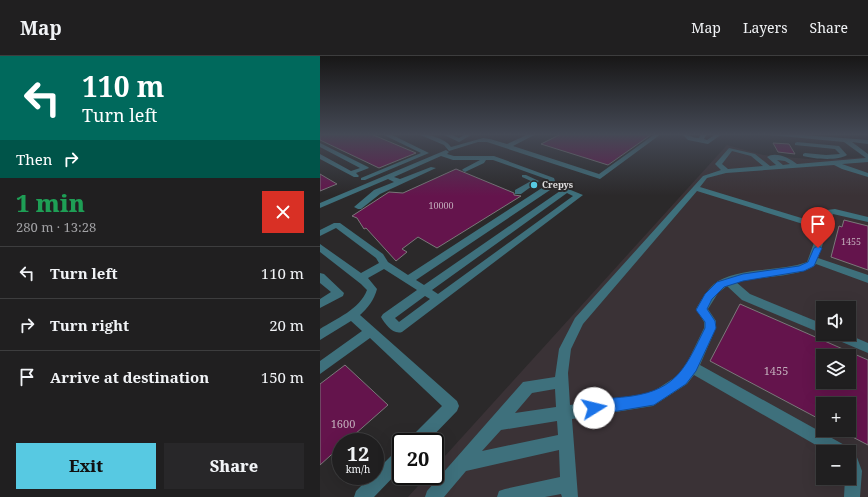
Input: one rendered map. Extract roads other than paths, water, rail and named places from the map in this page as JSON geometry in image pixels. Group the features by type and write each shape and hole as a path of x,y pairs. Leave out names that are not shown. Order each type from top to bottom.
{"street":[{"path":"341,155 366,168 351,173"},
{"path":"363,179 422,155"},
{"path":"320,206 439,155"},
{"path":"448,155 465,165 483,159 494,158 552,179 552,185"},
{"path":"534,155 600,177 631,155"},
{"path":"726,155 718,164 726,171"},
{"path":"751,155 768,167"},
{"path":"804,155 808,160"},
{"path":"827,155 844,168 868,175"},
{"path":"831,159 844,155"},
{"path":"320,156 372,184"},
{"path":"329,161 344,156"},
{"path":"781,166 770,157 787,159 795,165"},
{"path":"505,497 569,491 561,373 565,349 579,321 705,178 726,171 795,165 808,160 868,158"},
{"path":"483,159 536,181 518,192"},
{"path":"358,207 377,192 433,168"},
{"path":"389,177 400,182"},
{"path":"552,185 566,190 579,195 398,329 387,317 566,190"},
{"path":"408,280 552,185"},
{"path":"696,188 824,228"},
{"path":"497,423 654,399 682,380 692,367 710,328 710,321 702,310 709,297 720,284 728,280 801,269 811,264 814,260 830,212 835,211 868,220"},
{"path":"320,232 337,225 380,256 384,264 438,299"},
{"path":"320,240 343,229"},
{"path":"320,247 370,285 372,289 370,297 365,304 352,315 320,335"},
{"path":"814,260 868,279"},
{"path":"361,278 384,264"},
{"path":"320,277 339,293 320,304"},
{"path":"728,280 746,297 816,327"},
{"path":"352,315 452,406 425,433"},
{"path":"320,368 371,332"},
{"path":"851,341 868,348"},
{"path":"692,367 831,445"},
{"path":"433,497 528,386 562,382"},
{"path":"462,464 565,441"},
{"path":"362,497 392,467"},
{"path":"852,497 853,485"}],"place":[{"name":"Crepys","path":"534,185"}]}
